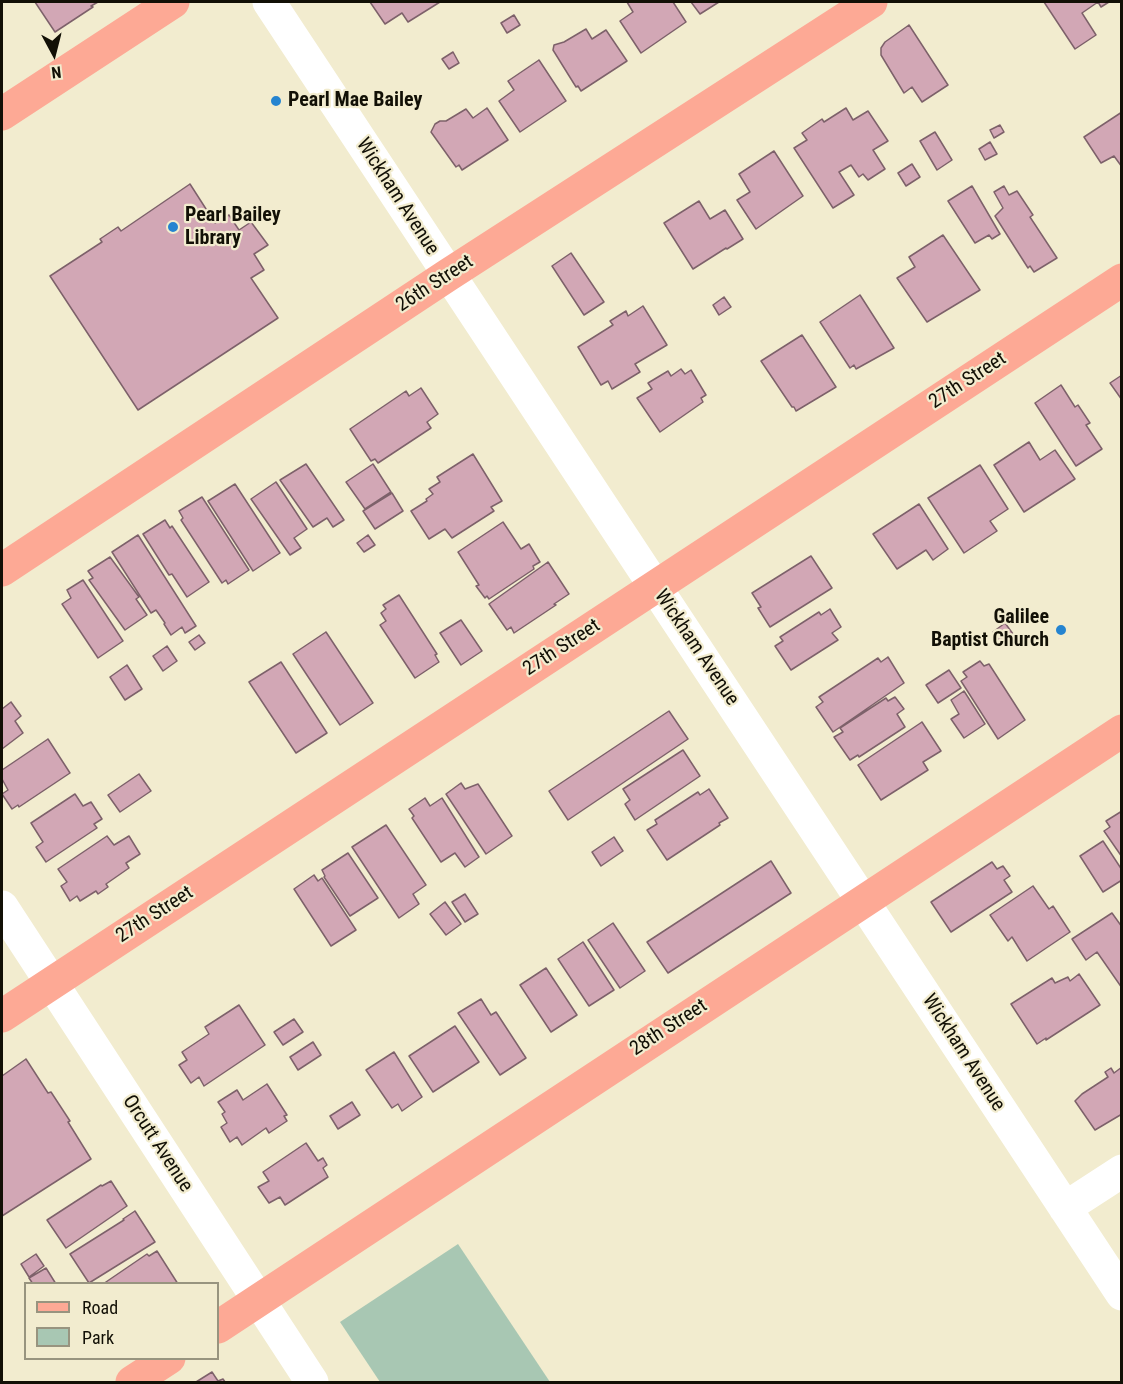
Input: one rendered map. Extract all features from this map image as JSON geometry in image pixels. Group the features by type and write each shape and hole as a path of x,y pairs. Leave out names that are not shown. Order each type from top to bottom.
{"main road":[{"path":"2,114 173,2"},
{"name":"26th Street","path":"2,570 448,275 871,2"},
{"name":"27th Street","path":"2,1016 1122,280"},
{"name":"28th Street","path":"219,1326 1122,731"},
{"path":"135,1382 168,1360"}],"street":[{"name":"Wickham Avenue","path":"269,2 1122,1294"},
{"name":"Orcutt Avenue","path":"2,907 312,1383"},
{"path":"1065,1208 1122,1171"}],"green space":[{"path":"458,1244 550,1382 380,1382 340,1322"}],"building":[{"path":"35,2 98,2 55,32"},
{"path":"370,2 440,2 408,22 402,13 385,24"},
{"path":"627,2 673,2 686,22 641,53 620,21 633,12"},
{"path":"691,2 719,2 700,14"},
{"path":"1044,2 1098,2 1082,13 1096,35 1075,49"},
{"path":"1098,2 1109,2 1101,7"},
{"path":"514,15 520,25 507,33 501,23"},
{"path":"909,25 948,85 922,102 912,87 904,93 881,55 881,48 885,42"},
{"path":"586,29 592,39 606,30 627,61 581,91 578,86 576,87 553,50 554,45"},
{"path":"453,52 459,63 449,69 442,59"},
{"path":"539,60 566,101 520,132 499,101 514,90 508,81"},
{"path":"487,108 508,140 462,170 459,165 456,167 431,132 435,124 446,121 466,109 473,118"},
{"path":"846,108 853,120 868,111 888,141 873,150 885,169 868,180 863,174 859,177 851,165 839,172 854,195 833,208 794,148 807,140 802,133 822,119 824,122"},
{"path":"1122,112 1122,167 1114,156 1101,163 1084,137"},
{"path":"1000,125 1004,132 994,138 990,130"},
{"path":"935,132 952,160 937,170 920,141"},
{"path":"990,142 997,154 985,160 979,149"},
{"path":"774,151 803,196 756,229 737,200 750,192 739,174"},
{"path":"912,164 920,177 906,186 898,173"},
{"path":"190,184 215,223 229,215 239,230 251,222 268,245 254,254 264,270 251,278 278,318 138,410 50,276 102,242 100,239 118,227 121,231"},
{"path":"972,186 1000,234 992,239 989,235 975,243 948,201"},
{"path":"1004,186 1009,195 1017,191 1033,215 1030,217 1057,258 1034,272 1030,266 1028,268 995,216 1003,208 994,192"},
{"path":"699,201 710,219 725,210 743,239 693,269 664,223"},
{"path":"943,235 980,290 927,322 897,278 915,267 909,257"},
{"path":"571,253 604,302 584,315 552,266"},
{"path":"860,295 894,348 856,369 854,365 850,368 820,322"},
{"path":"724,297 731,307 719,315 713,305"},
{"path":"643,306 667,345 635,364 640,372 612,389 608,381 601,385 578,347 613,325 610,321 626,311 628,316"},
{"path":"802,335 836,387 796,411 761,361"},
{"path":"681,369 685,374 691,370 706,395 701,398 703,402 660,432 637,398 652,389 648,383 668,371 671,376"},
{"path":"1122,375 1122,400 1110,383"},
{"path":"1061,385 1075,407 1078,405 1090,423 1086,425 1102,449 1076,466 1035,403"},
{"path":"421,388 438,414 427,422 431,428 378,463 375,459 371,461 350,429 406,391 409,396"},
{"path":"1029,442 1040,460 1055,450 1075,479 1024,512 994,465"},
{"path":"473,454 502,501 491,507 494,511 452,538 445,529 429,539 411,511 427,501 426,499 433,494 429,489 440,482 437,477"},
{"path":"306,464 344,520 333,527 327,518 313,527 280,480"},
{"path":"373,464 391,492 365,509 346,482"},
{"path":"980,465 1008,509 990,521 997,531 964,553 928,498"},
{"path":"276,482 307,529 294,538 301,548 290,555 251,499"},
{"path":"235,484 280,553 253,571 208,501"},
{"path":"392,493 403,511 375,529 363,511"},
{"path":"202,497 249,570 228,584 226,580 222,583 181,520 183,518 179,511"},
{"path":"919,504 948,549 933,560 926,550 897,569 873,534"},
{"path":"165,520 170,528 172,526 209,582 187,597 172,574 169,575 143,534"},
{"path":"503,522 521,549 529,544 540,562 533,566 534,569 489,599 487,596 485,598 476,586 479,585 458,552"},
{"path":"138,535 196,626 185,633 182,627 171,635 156,610 151,613 112,552"},
{"path":"368,535 375,545 364,552 357,543"},
{"path":"811,556 832,588 770,627 752,593"},
{"path":"110,557 139,597 136,599 147,615 125,630 89,580 93,578 88,571"},
{"path":"548,562 569,594 514,633 511,627 507,630 489,604"},
{"path":"83,580 123,641 98,658 62,604 71,598 67,590"},
{"path":"399,595 437,654 435,655 439,662 415,678 380,625 386,621 381,613 386,609 383,605"},
{"path":"830,609 841,627 832,633 838,640 791,670 775,646 783,641 780,637 819,612 821,615"},
{"path":"461,620 482,651 461,665 440,633"},
{"path":"1005,623 1016,638 1003,646 993,632"},
{"path":"326,632 373,703 340,725 293,654"},
{"path":"199,635 205,643 195,650 189,642"},
{"path":"167,646 177,661 163,671 153,656"},
{"path":"888,657 904,683 833,732 816,707 823,702 819,697 878,658 881,662"},
{"path":"980,661 984,666 989,664 1025,720 998,739 961,681 967,677 963,672"},
{"path":"281,662 327,733 296,753 249,682"},
{"path":"127,665 142,689 125,700 110,677"},
{"path":"949,670 961,688 938,703 926,685"},
{"path":"964,691 985,724 964,738 951,719 959,714 951,700"},
{"path":"895,697 904,709 897,714 905,727 859,757 858,755 850,760 834,737 843,732 840,728 886,698 888,701"},
{"path":"11,702 21,716 15,721 23,733 2,749 2,709"},
{"path":"669,711 688,739 568,820 549,791"},
{"path":"922,722 941,751 923,762 928,770 881,800 858,765"},
{"path":"48,739 70,773 19,807 18,805 12,809 2,794 8,790 2,779 2,770"},
{"path":"683,750 700,776 635,820 625,804 630,800 623,789"},
{"path":"139,774 151,791 120,812 108,795"},
{"path":"461,783 465,789 478,784 512,836 486,854 446,794"},
{"path":"709,789 728,818 667,860 647,830 657,824 655,820 698,792 700,795"},
{"path":"75,794 83,806 91,802 102,819 94,824 97,828 46,862 36,847 43,842 31,823"},
{"path":"425,798 430,806 442,798 479,857 465,867 455,853 441,862 412,818 414,816 409,809"},
{"path":"1122,811 1122,857 1104,831 1110,827 1106,821"},
{"path":"386,825 426,885 413,894 419,904 399,918 352,847"},
{"path":"107,836 114,845 129,836 140,854 126,863 129,868 106,884 108,887 98,894 96,891 80,901 77,896 70,901 61,886 67,882 58,869"},
{"path":"614,837 623,851 601,866 592,852"},
{"path":"1103,841 1122,870 1122,880 1103,892 1080,856"},
{"path":"348,853 378,898 350,916 324,877 322,870"},
{"path":"771,861 791,893 668,973 647,942"},
{"path":"992,862 997,869 1003,866 1010,876 1004,880 1012,892 951,932 931,902"},
{"path":"314,875 318,881 322,878 356,930 331,946 294,889"},
{"path":"1033,886 1049,909 1053,906 1070,932 1027,961 1012,937 1008,941 990,915"},
{"path":"465,894 478,914 465,922 452,902"},
{"path":"445,902 461,924 446,935 430,914"},
{"path":"1112,913 1122,927 1122,988 1097,952 1086,960 1072,939"},
{"path":"613,923 645,971 620,988 588,940"},
{"path":"583,942 614,990 589,1006 558,959"},
{"path":"546,968 577,1015 551,1032 520,985"},
{"path":"1079,974 1100,1005 1037,1044 1011,1004 1052,978 1055,983 1068,977 1070,981"},
{"path":"481,999 491,1015 496,1012 526,1058 500,1075 458,1013"},
{"path":"239,1005 265,1045 204,1086 199,1077 191,1083 179,1065 187,1060 182,1052 209,1034 205,1027"},
{"path":"294,1019 303,1032 283,1045 274,1032"},
{"path":"455,1026 479,1062 433,1092 409,1056"},
{"path":"313,1042 321,1055 298,1070 290,1057"},
{"path":"394,1052 422,1097 402,1111 398,1104 392,1108 366,1070"},
{"path":"26,1059 70,1121 68,1122 91,1159 2,1216 2,1076"},
{"path":"1122,1067 1122,1114 1095,1130 1075,1101 1108,1077 1105,1072 1111,1068 1114,1073"},
{"path":"267,1084 287,1115 284,1116 287,1121 269,1133 266,1128 242,1145 237,1137 230,1142 221,1127 227,1123 222,1114 225,1112 218,1102 237,1090 243,1100"},
{"path":"352,1102 360,1115 338,1129 330,1116"},
{"path":"306,1143 318,1161 323,1158 327,1165 323,1168 328,1177 285,1205 280,1197 269,1203 258,1187 269,1181 263,1172"},
{"path":"111,1181 127,1206 66,1248 47,1220"},
{"path":"135,1211 155,1242 88,1282 70,1254"},
{"path":"157,1251 177,1282 106,1282 147,1254 149,1256"},
{"path":"36,1254 44,1266 29,1277 21,1264"},
{"path":"46,1268 55,1282 32,1282 29,1278"},
{"path":"212,1372 218,1381 223,1379 225,1382 196,1382"}],"place":[{"name":"Pearl Mae Bailey","path":"276,101"},
{"name":"Pearl Bailey Library","path":"173,227"},
{"name":"Galilee Baptist Church","path":"1061,630"}]}
